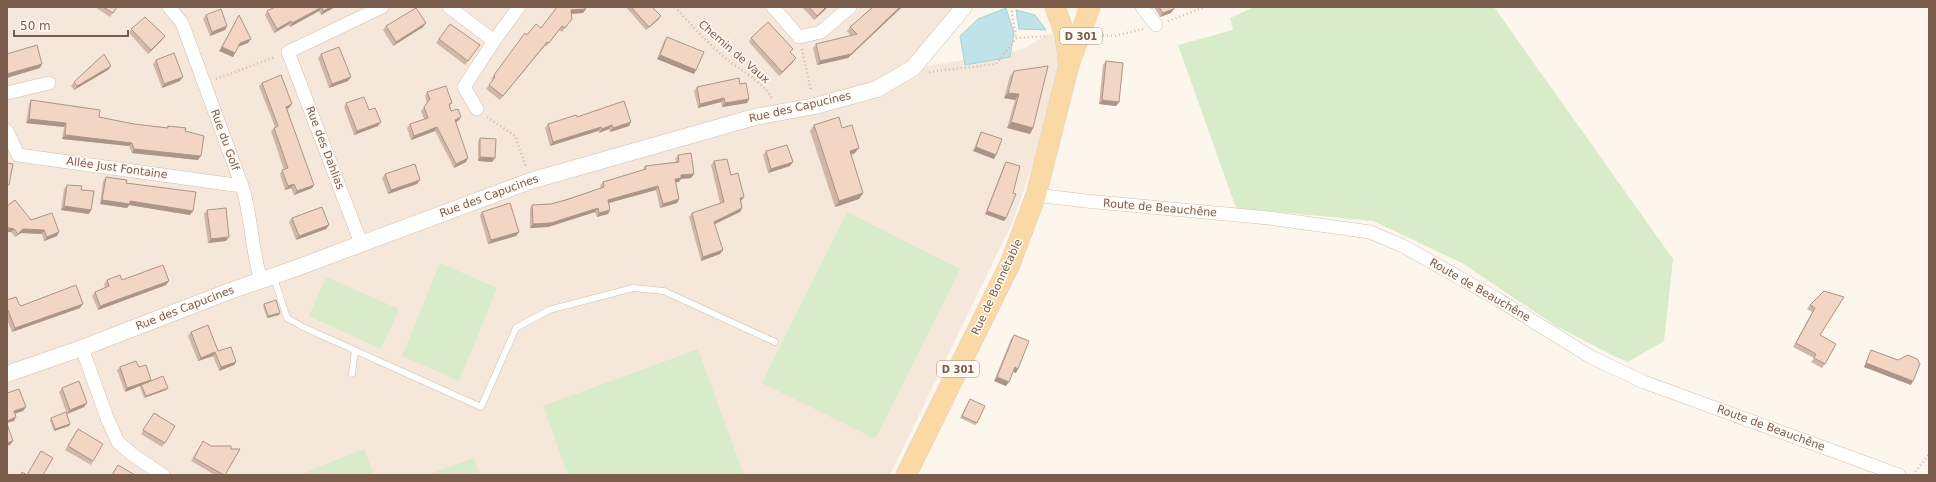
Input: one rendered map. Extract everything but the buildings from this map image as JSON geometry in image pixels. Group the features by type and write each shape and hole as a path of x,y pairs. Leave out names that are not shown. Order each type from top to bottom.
{"main road":[{"name":"D 301","path":"1054,7 1073,34"},
{"name":"Rue de Bonnétable","path":"906,475 1010,264 1036,195 1069,65 1073,34 1090,7"}],"street":[{"name":"Rue du Golf","path":"169,7 182,23 242,186 247,202 254,260 267,278"},
{"path":"288,52 382,7"},
{"path":"449,7 494,41"},
{"path":"476,109 464,87 518,8 517,7"},
{"path":"773,7 799,37 820,32 850,7"},
{"path":"1142,7 1156,26"},
{"name":"Rue des Capucines","path":"7,374 82,348 530,181 755,117 815,106 877,89 912,68 964,10"},
{"name":"Rue des Dahlias","path":"288,52 361,243"},
{"path":"7,93 49,83"},
{"name":"Allée Just Fontaine","path":"7,131 18,155 242,186"},
{"name":"Route de Beauchêne","path":"1036,195 1269,218 1370,232 1404,246 1499,300 1591,357 1644,382 1899,475"},
{"path":"82,348 107,418 118,442 133,455 164,475"}],"lane":[{"path":"267,278 286,318 481,407 516,328 549,310 633,288 664,291 775,342"},
{"path":"352,374 354,350"}],"path":[{"name":"Chemin de Vaux","path":"675,7 692,27 726,58 764,88 771,97 776,113"},
{"path":"912,68 929,72 996,64 1016,38 1011,7"},
{"path":"1016,38 1073,34 1114,36 1156,26 1205,7"},
{"path":"799,37 815,106"},
{"path":"204,84 288,52"},
{"path":"476,109 515,136 530,181"},
{"path":"1912,475 1929,454"}],"shaded area":[{"path":"7,7 968,7 909,69 1021,50 1049,34 1067,35 1034,160 1014,219 890,475 7,475"}],"green space":[{"path":"1254,7 1494,7 1673,259 1664,341 1628,362 1556,326 1462,263 1373,221 1236,208 1178,45 1233,30 1230,18"},
{"path":"847,212 960,269 875,439 762,383"},
{"path":"440,263 497,288 459,381 402,356"},
{"path":"326,277 399,309 381,349 309,316"},
{"path":"698,349 744,475 568,475 543,406"},
{"path":"364,449 374,475 299,475"},
{"path":"474,458 480,475 426,475"}],"water":[{"path":"1006,8 1014,33 1010,57 965,65 960,36 978,19"},
{"path":"1016,10 1035,15 1046,30 1019,29"}]}
